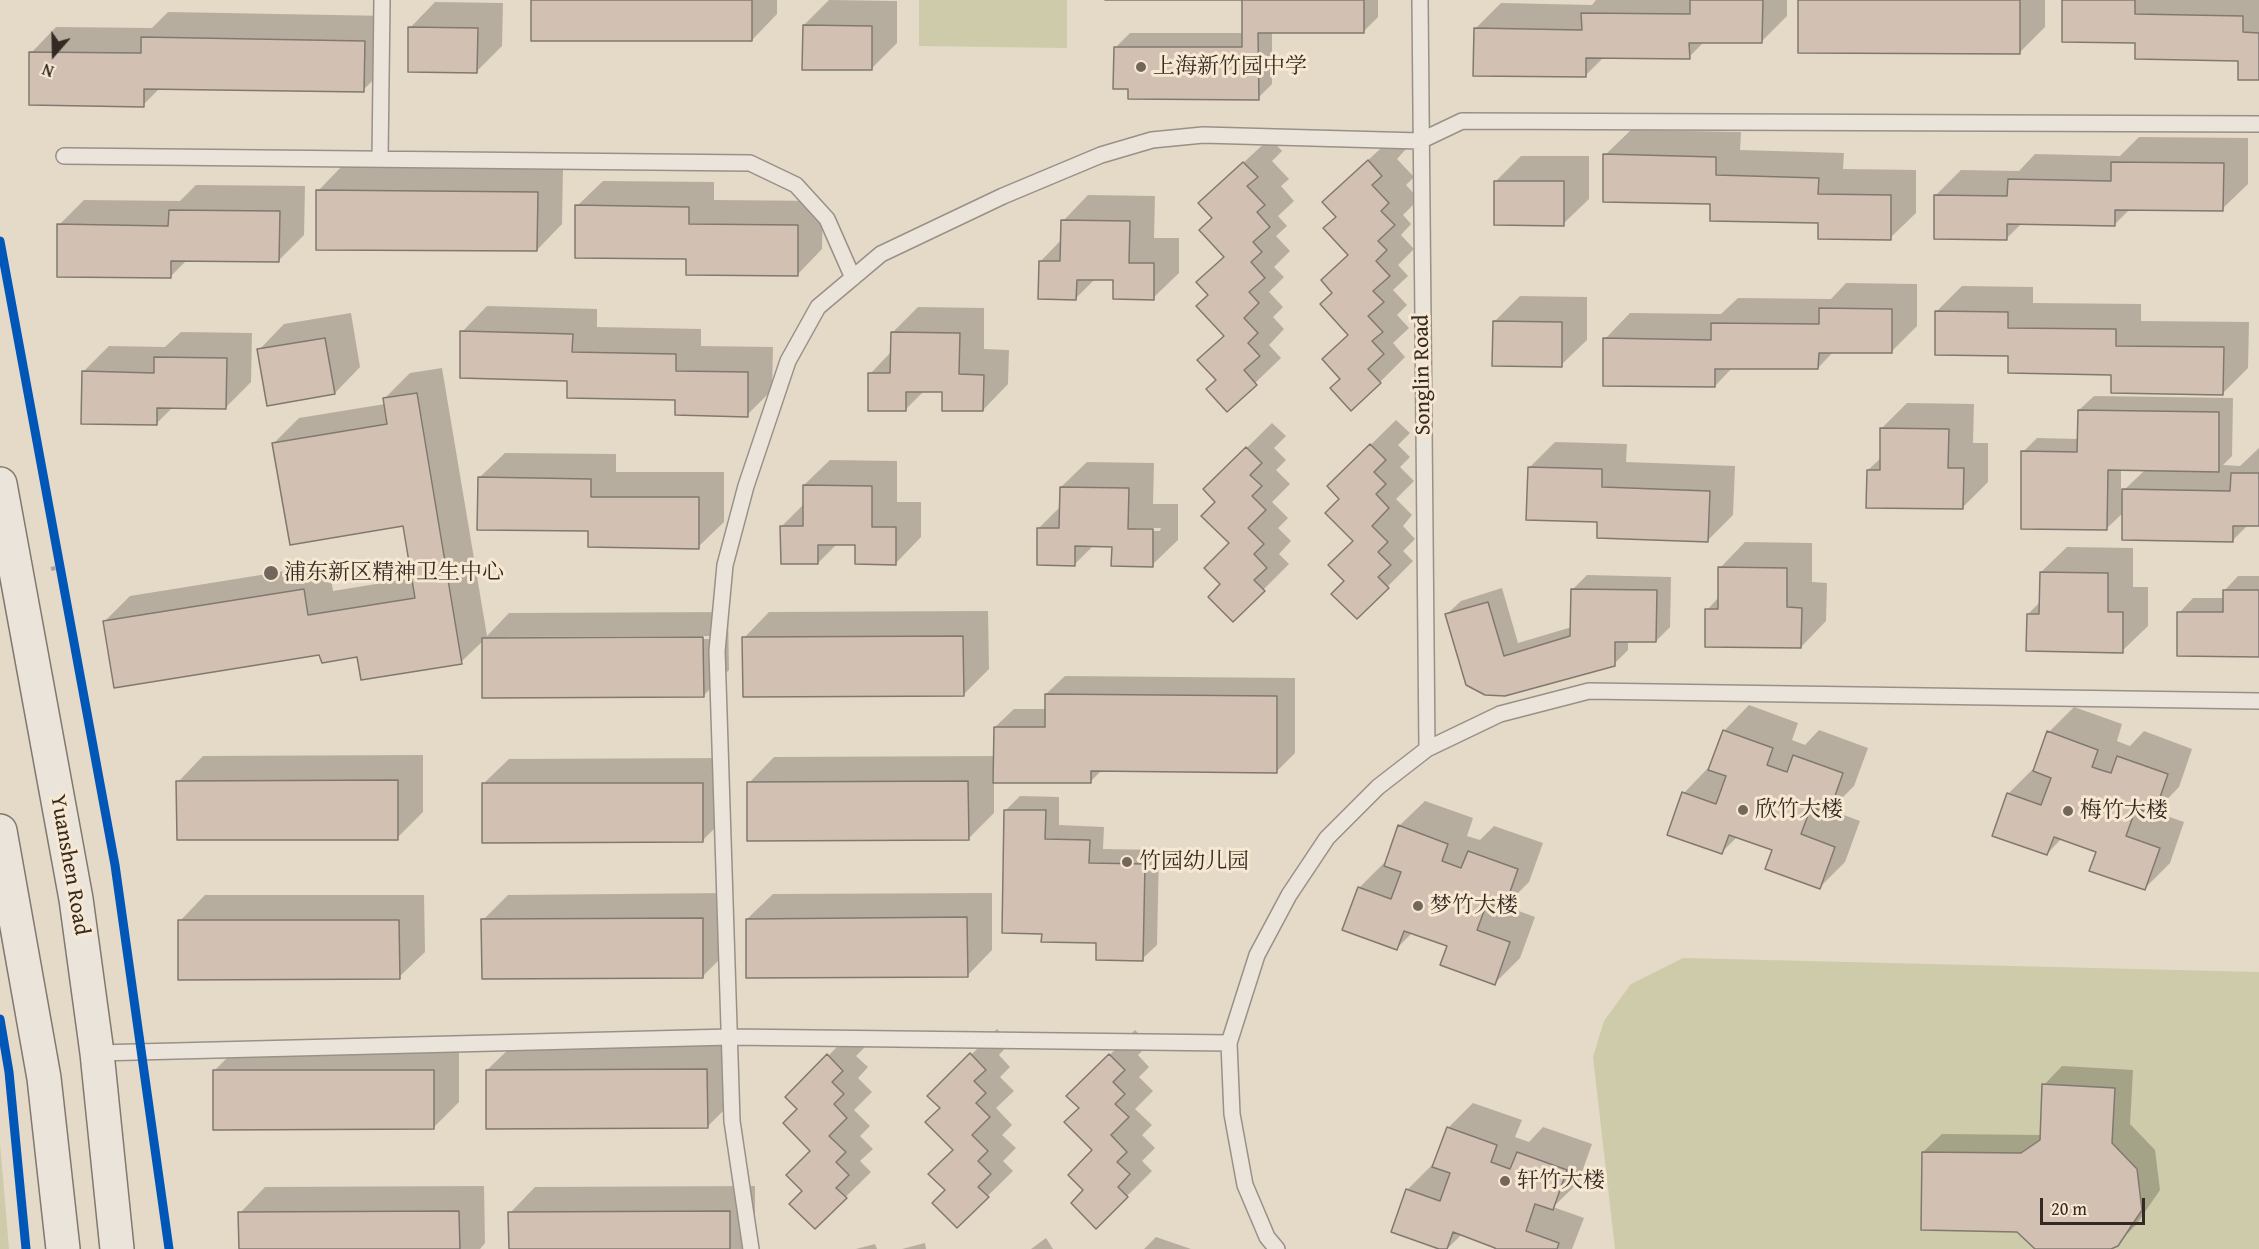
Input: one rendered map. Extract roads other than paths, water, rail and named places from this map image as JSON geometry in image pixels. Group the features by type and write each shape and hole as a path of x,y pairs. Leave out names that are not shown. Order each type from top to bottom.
{"main road":[{"name":"Yuanshen Road","path":"0,484 76,899 97,1053 117,1249"},
{"path":"0,831 44,1078 63,1249"}],"lane":[{"path":"380,159 382,0"},
{"name":"Songlin Road","path":"1420,0 1427,749"},
{"path":"751,1249 732,1121 717,651 726,565 746,486 788,361 818,307 881,254 1003,196 1101,155 1152,140 1203,135 1420,141 1462,121 2259,124"},
{"path":"64,156 750,163 796,185 827,219 853,278"},
{"path":"1277,1249 1267,1237 1245,1185 1232,1114 1229,1043 1257,955 1301,876 1327,838 1378,787 1427,749 1500,714 1589,691 2259,701"},
{"path":"97,1053 730,1037 1229,1043"}],"place":[{"name":"上海新竹园中学","path":"1141,67"},
{"name":"浦东新区精神卫生中心","path":"271,573"},
{"name":"欣竹大楼","path":"1743,810"},
{"name":"梅竹大楼","path":"2068,811"},
{"name":"竹园幼儿园","path":"1127,862"},
{"name":"梦竹大楼","path":"1418,906"},
{"name":"轩竹大楼","path":"1505,1181"}]}
